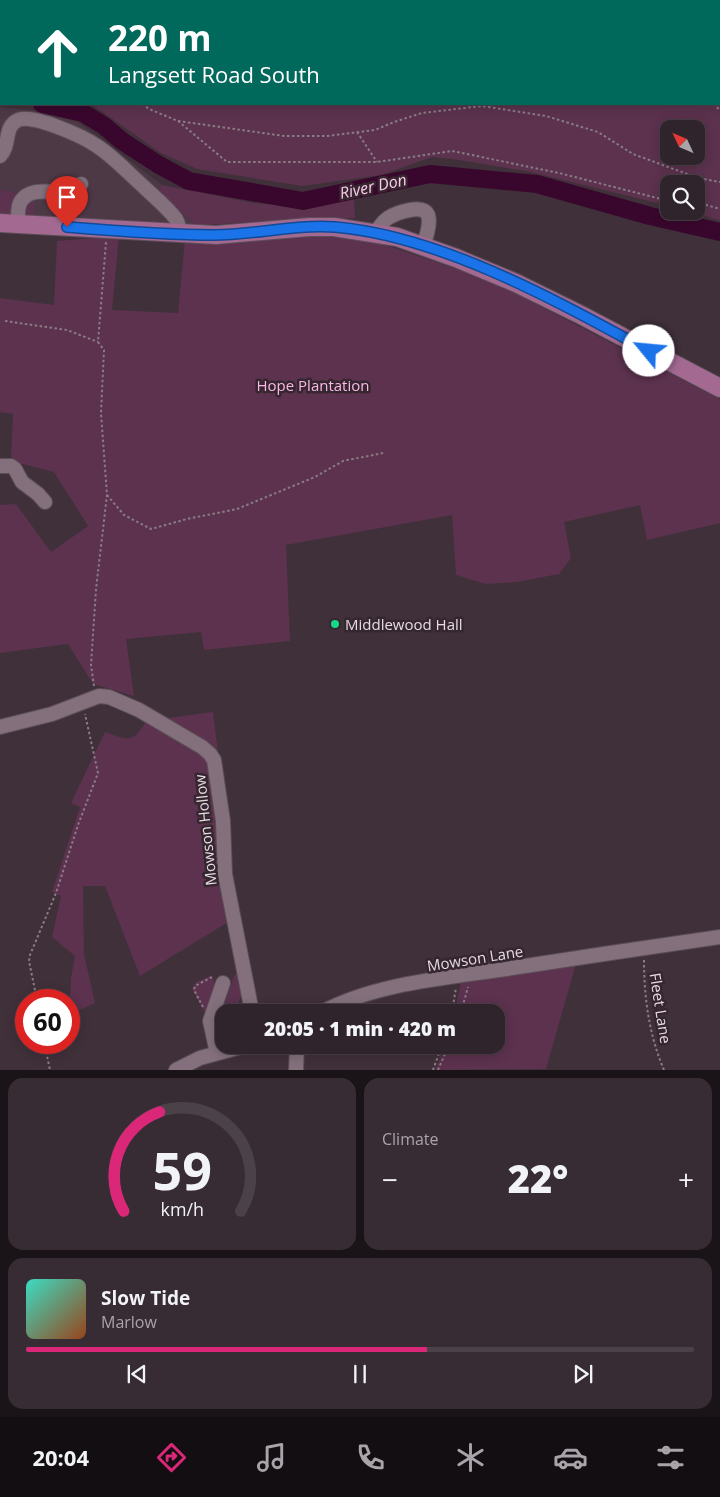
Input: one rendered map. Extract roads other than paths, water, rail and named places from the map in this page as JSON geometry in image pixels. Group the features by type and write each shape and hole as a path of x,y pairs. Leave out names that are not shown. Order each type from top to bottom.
{"main road":[{"path":"0,223 216,235 309,227 375,233 423,246 516,283 581,314 720,388"}],"street":[{"path":"0,156 7,146 4,132 18,120 24,118 48,124 81,137 110,156 166,208 177,221 179,234"},
{"path":"18,224 19,207 22,200 28,194 68,190 81,184"},
{"path":"375,233 391,216 418,208 423,209 427,213 428,218 423,246"},
{"path":"0,466 11,466 16,470 22,482 38,494 44,502"},
{"name":"Mowson Hollow","path":"0,727 52,714 95,697 109,697 139,710 202,747 210,754 214,760 223,822 225,874 250,1004"},
{"name":"Mowson Lane","path":"341,1004 378,991 460,976 720,937"},
{"path":"215,1045 210,1026 219,979"},
{"path":"176,1070 200,1058 215,1054"},
{"path":"296,1070 297,1054"}],"waterway":[{"name":"River Don","path":"47,105 83,113 159,165 189,181 303,201 430,174 537,184 650,216 720,232"}],"place":[{"name":"Middlewood Hall","path":"335,624"}],"park label":[{"name":"Hope Plantation","path":"313,385"}]}
